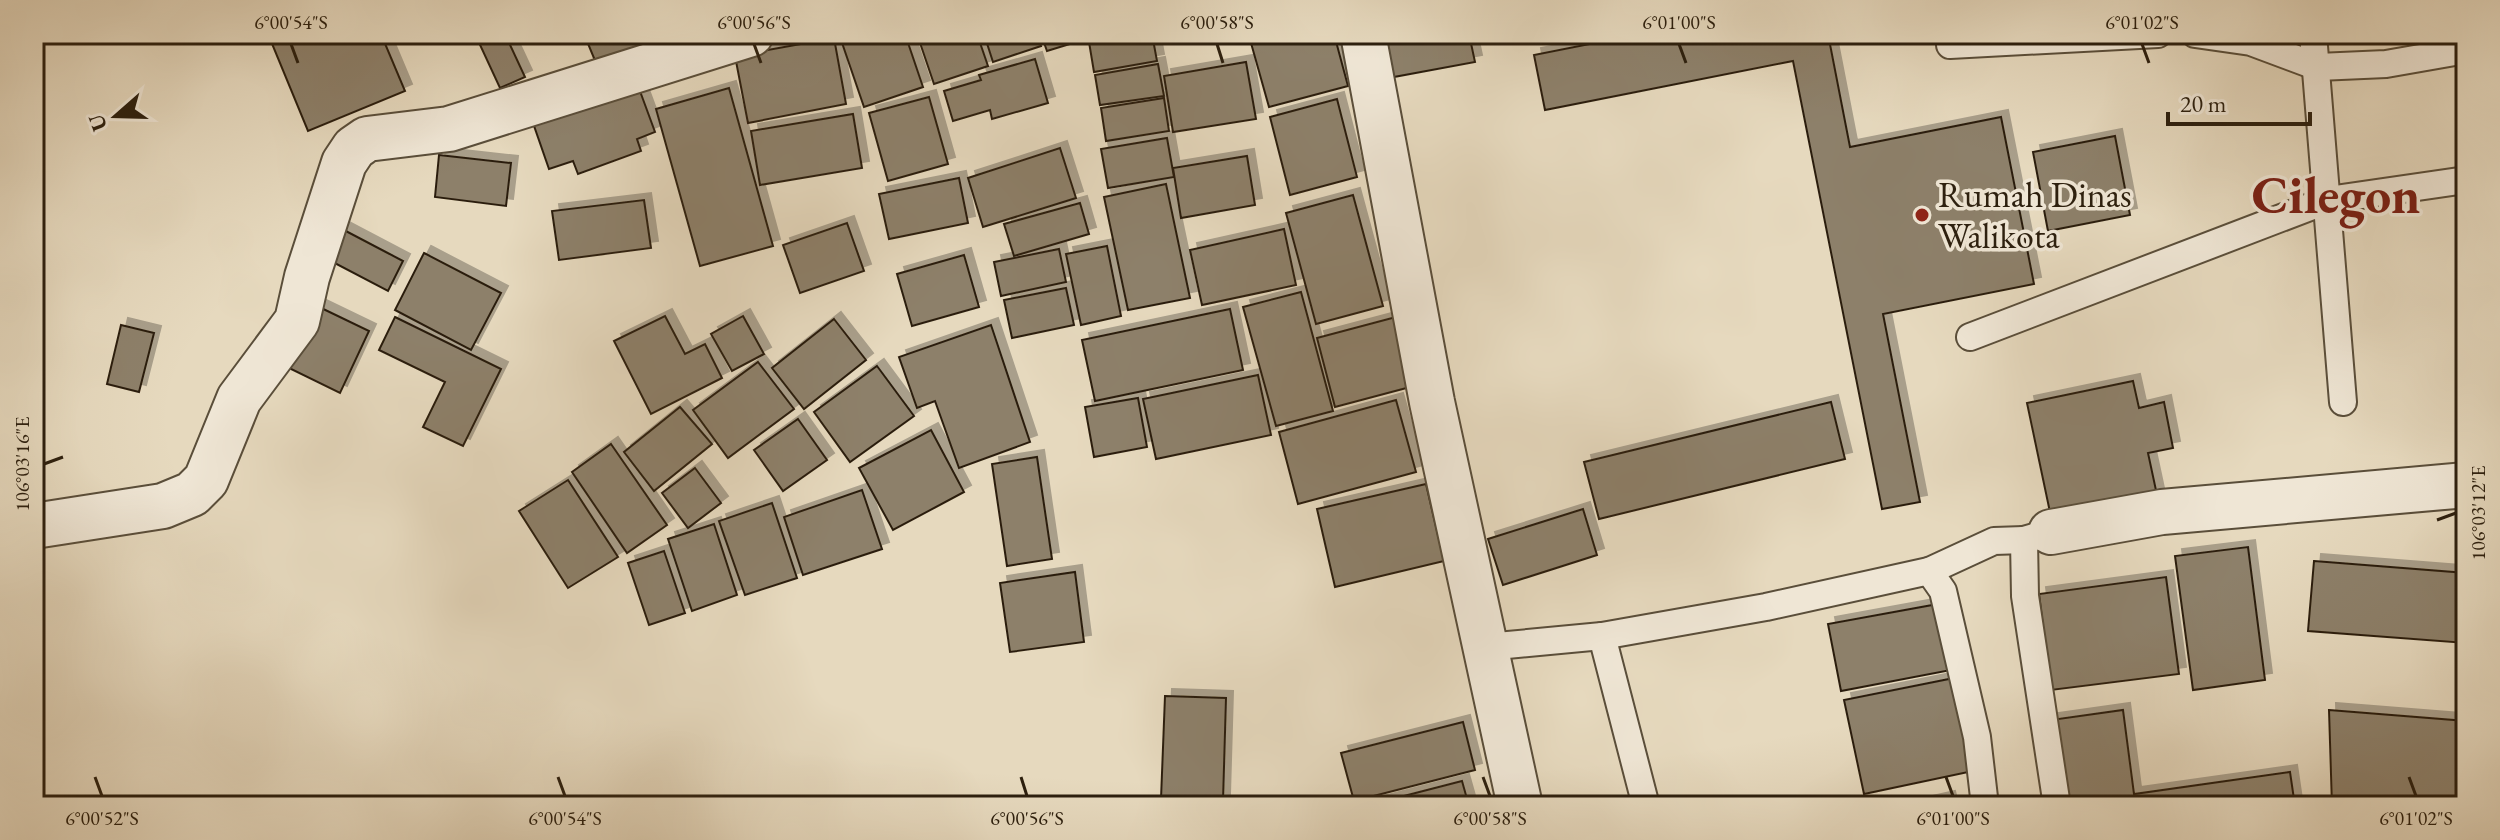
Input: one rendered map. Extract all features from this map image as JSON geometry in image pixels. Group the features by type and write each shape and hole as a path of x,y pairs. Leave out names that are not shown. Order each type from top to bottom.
{"street":[{"path":"34,526 163,506 192,494 206,480 239,399 297,321 307,277 339,177 354,148 367,139 449,129 751,34"},
{"path":"1363,34 1432,402 1520,806"},
{"path":"2038,536 2162,512 2466,485"}],"lane":[{"path":"1950,45 2158,34"},
{"path":"2195,34 2251,42 2318,67 2386,64 2466,50"},
{"path":"2313,34 2343,402"},
{"path":"1970,337 2328,200 2466,180"},
{"path":"1486,647 1602,636 1766,607 1929,571 1994,541 2038,536 2025,596 2057,806"},
{"path":"1929,571 1943,591 1977,737 1985,806"},
{"path":"1602,636 1646,806"}],"building":[{"path":"268,34 381,34 405,91 308,131"},
{"path":"475,34 505,34 525,77 500,88"},
{"path":"584,34 681,34 596,63"},
{"path":"839,34 905,34 923,87 864,107"},
{"path":"917,34 977,34 988,66 934,84"},
{"path":"984,34 1037,34 1041,46 993,62"},
{"path":"1041,34 1085,34 1086,39 1047,51"},
{"path":"1152,34 1157,61 1094,72 1089,42"},
{"path":"1284,34 1334,34 1348,86 1269,107 1251,43"},
{"path":"1374,34 1469,34 1475,62 1383,79"},
{"name":"Rumah Dinas Walikota","path":"1640,34 1828,34 1850,147 2001,117 2034,284 1883,314 1920,502 1882,509 1793,61 1545,110 1534,55"},
{"path":"834,38 846,104 748,123 735,56"},
{"path":"1035,59 1048,103 992,119 990,110 953,121 944,91 981,80 979,75"},
{"path":"1246,62 1256,119 1173,132 1164,76"},
{"path":"1158,64 1164,96 1100,105 1095,75"},
{"path":"637,83 655,132 637,139 641,151 578,174 573,161 549,169 532,120"},
{"path":"729,88 773,246 700,266 656,109"},
{"path":"929,97 948,164 888,181 869,113"},
{"path":"1164,98 1169,131 1106,141 1101,108"},
{"path":"1337,99 1357,177 1290,195 1270,117"},
{"path":"853,114 862,168 760,185 751,131"},
{"path":"2115,136 2130,215 2048,231 2033,152"},
{"path":"1167,138 1174,177 1108,188 1101,149"},
{"path":"1060,148 1076,198 983,227 968,178"},
{"path":"439,155 511,163 506,206 435,197"},
{"path":"1247,156 1255,205 1181,218 1173,168"},
{"path":"959,178 968,223 889,239 879,194"},
{"path":"1166,184 1190,298 1128,310 1104,197"},
{"path":"1353,195 1383,306 1316,324 1286,213"},
{"path":"644,200 651,248 559,260 552,211"},
{"path":"1080,203 1089,234 1014,256 1004,224"},
{"path":"847,223 864,271 800,293 783,245"},
{"path":"342,229 403,261 388,291 327,259"},
{"path":"1284,229 1296,285 1202,305 1190,250"},
{"path":"1107,246 1121,316 1081,325 1066,254"},
{"path":"1059,249 1066,282 1001,296 994,262"},
{"path":"424,253 501,293 471,350 395,310"},
{"path":"964,255 979,307 912,326 897,274"},
{"path":"1066,288 1074,325 1012,338 1004,300"},
{"path":"1301,292 1333,411 1276,426 1243,307"},
{"path":"315,305 369,331 340,393 287,367"},
{"path":"1230,309 1243,370 1095,401 1082,340"},
{"path":"665,316 685,354 705,344 722,378 651,414 614,341"},
{"path":"743,316 764,354 732,371 711,334"},
{"path":"395,317 501,369 463,446 423,427 445,382 379,350"},
{"path":"1396,317 1414,386 1335,407 1317,338"},
{"path":"834,319 866,360 804,409 772,368"},
{"path":"121,325 154,333 139,392 107,384"},
{"path":"991,325 1030,442 959,468 935,401 917,408 899,357"},
{"path":"758,362 794,409 728,458 693,410"},
{"path":"877,366 914,416 850,462 814,412"},
{"path":"1258,375 1271,435 1156,459 1143,399"},
{"path":"2133,381 2139,408 2164,402 2173,448 2148,453 2157,495 2051,517 2027,403"},
{"path":"1138,398 1147,447 1094,457 1085,407"},
{"path":"1396,400 1416,472 1298,504 1279,432"},
{"path":"1831,402 1845,459 1599,519 1584,462"},
{"path":"680,407 712,444 654,491 624,452"},
{"path":"798,419 827,460 783,491 754,450"},
{"path":"931,430 964,492 893,530 859,468"},
{"path":"611,444 667,525 627,553 572,472"},
{"path":"1037,457 1052,559 1007,566 992,464"},
{"path":"695,468 721,503 688,528 662,493"},
{"path":"568,480 618,557 568,588 519,511"},
{"path":"1426,484 1444,561 1335,587 1317,509"},
{"path":"862,490 882,549 803,575 784,517"},
{"path":"772,503 797,578 745,595 719,521"},
{"path":"1583,509 1597,555 1503,585 1488,539"},
{"path":"714,524 737,595 692,611 668,539"},
{"path":"2248,547 2265,680 2193,690 2175,556"},
{"path":"664,551 685,613 649,625 628,563"},
{"path":"2314,561 2466,573 2466,643 2308,631"},
{"path":"1075,572 1084,642 1010,652 1000,583"},
{"path":"2166,577 2179,674 2051,690 2039,594"},
{"path":"1938,604 1951,670 1841,691 1828,624"},
{"path":"1954,678 1973,771 1864,794 1844,700"},
{"path":"1165,696 1226,698 1223,801 1161,799"},
{"path":"2123,710 2134,794 2290,772 2295,806 2064,806 2051,720"},
{"path":"2329,710 2466,721 2466,806 2332,806"},
{"path":"1463,722 1475,770 1354,801 1341,753"},
{"path":"1462,781 1469,806 1365,806"},
{"path":"1948,798 1950,806 1912,806"}],"place":[{"name":"Rumah Dinas Walikota","path":"1922,215"}],"district":[{"name":"Cilegon","path":"2336,194"}]}
